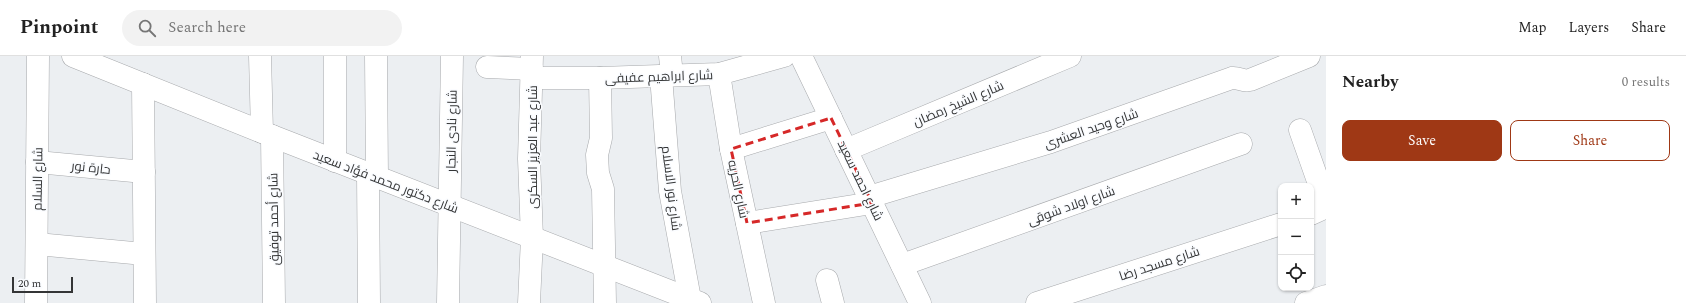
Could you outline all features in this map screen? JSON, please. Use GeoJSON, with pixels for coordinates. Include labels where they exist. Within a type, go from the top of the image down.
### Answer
{"type":"FeatureCollection","features":[{"type":"Feature","properties":{"kind":"street","name":"شارع السلام"},"geometry":{"type":"LineString","coordinates":[[36,303],[38,56]]}},
{"type":"Feature","properties":{"kind":"street","name":"شارع دكتور محمد فؤاد سعيد"},"geometry":{"type":"LineString","coordinates":[[73,56],[119,65],[143,84],[335,161],[605,266],[686,300]]}},
{"type":"Feature","properties":{"kind":"street","name":"شارع أحمد توفيق"},"geometry":{"type":"LineString","coordinates":[[260,56],[267,134],[274,303]]}},
{"type":"Feature","properties":{"kind":"street"},"geometry":{"type":"LineString","coordinates":[[335,56],[335,161]]}},
{"type":"Feature","properties":{"kind":"street"},"geometry":{"type":"LineString","coordinates":[[369,303],[376,56]]}},
{"type":"Feature","properties":{"kind":"street","name":"شارع نادى النجار"},"geometry":{"type":"LineString","coordinates":[[448,303],[452,56]]}},
{"type":"Feature","properties":{"kind":"street","name":"شارع الشيخ رمضان"},"geometry":{"type":"LineString","coordinates":[[846,150],[1070,56]]}},
{"type":"Feature","properties":{"kind":"street","name":"شارع وحيد العشرى"},"geometry":{"type":"LineString","coordinates":[[747,223],[870,200],[1051,142],[1232,78],[1237,78],[1242,81],[1250,80],[1309,56]]}},
{"type":"Feature","properties":{"kind":"street","name":"شارع احمد سعيد"},"geometry":{"type":"LineString","coordinates":[[800,57],[920,303]]}},
{"type":"Feature","properties":{"kind":"street","name":"شارع ابراهيم عفيفى"},"geometry":{"type":"LineString","coordinates":[[487,67],[532,68],[600,78],[694,65],[719,74],[800,57]]}},
{"type":"Feature","properties":{"kind":"street","name":"شارع عبد العزيز السكرى"},"geometry":{"type":"LineString","coordinates":[[529,303],[532,238],[530,159],[532,68]]}},
{"type":"Feature","properties":{"kind":"street","name":"شارع نور الاسلام"},"geometry":{"type":"LineString","coordinates":[[668,69],[670,191],[686,300]]}},
{"type":"Feature","properties":{"kind":"street","name":"شارع الحريه"},"geometry":{"type":"LineString","coordinates":[[719,74],[731,149],[764,303]]}},
{"type":"Feature","properties":{"kind":"street"},"geometry":{"type":"LineString","coordinates":[[600,78],[601,138],[597,155],[598,173],[603,189],[605,303]]}},
{"type":"Feature","properties":{"kind":"street"},"geometry":{"type":"LineString","coordinates":[[143,84],[145,303]]}},
{"type":"Feature","properties":{"kind":"street"},"geometry":{"type":"LineString","coordinates":[[731,149],[831,118]]}},
{"type":"Feature","properties":{"kind":"street"},"geometry":{"type":"LineString","coordinates":[[1300,130],[1324,190],[1324,204],[1322,209],[1314,213]]}},
{"type":"Feature","properties":{"kind":"street","name":"شارع اولاد شوقى"},"geometry":{"type":"LineString","coordinates":[[902,265],[1241,144]]}},
{"type":"Feature","properties":{"kind":"street","name":"حارة نور"},"geometry":{"type":"LineString","coordinates":[[37,162],[144,172]]}},
{"type":"Feature","properties":{"kind":"street","name":"شارع مسجد رضا"},"geometry":{"type":"LineString","coordinates":[[1037,303],[1278,225]]}},
{"type":"Feature","properties":{"kind":"street"},"geometry":{"type":"LineString","coordinates":[[37,244],[144,254]]}},
{"type":"Feature","properties":{"kind":"street"},"geometry":{"type":"LineString","coordinates":[[827,280],[833,303]]}},
{"type":"Feature","properties":{"kind":"street"},"geometry":{"type":"LineString","coordinates":[[1306,303],[1326,296]]}},
{"type":"Feature","properties":{"kind":"highlighted area"},"geometry":{"type":"Polygon","coordinates":[[[831,118],[872,203],[747,223],[731,149],[831,118]]]}}]}
